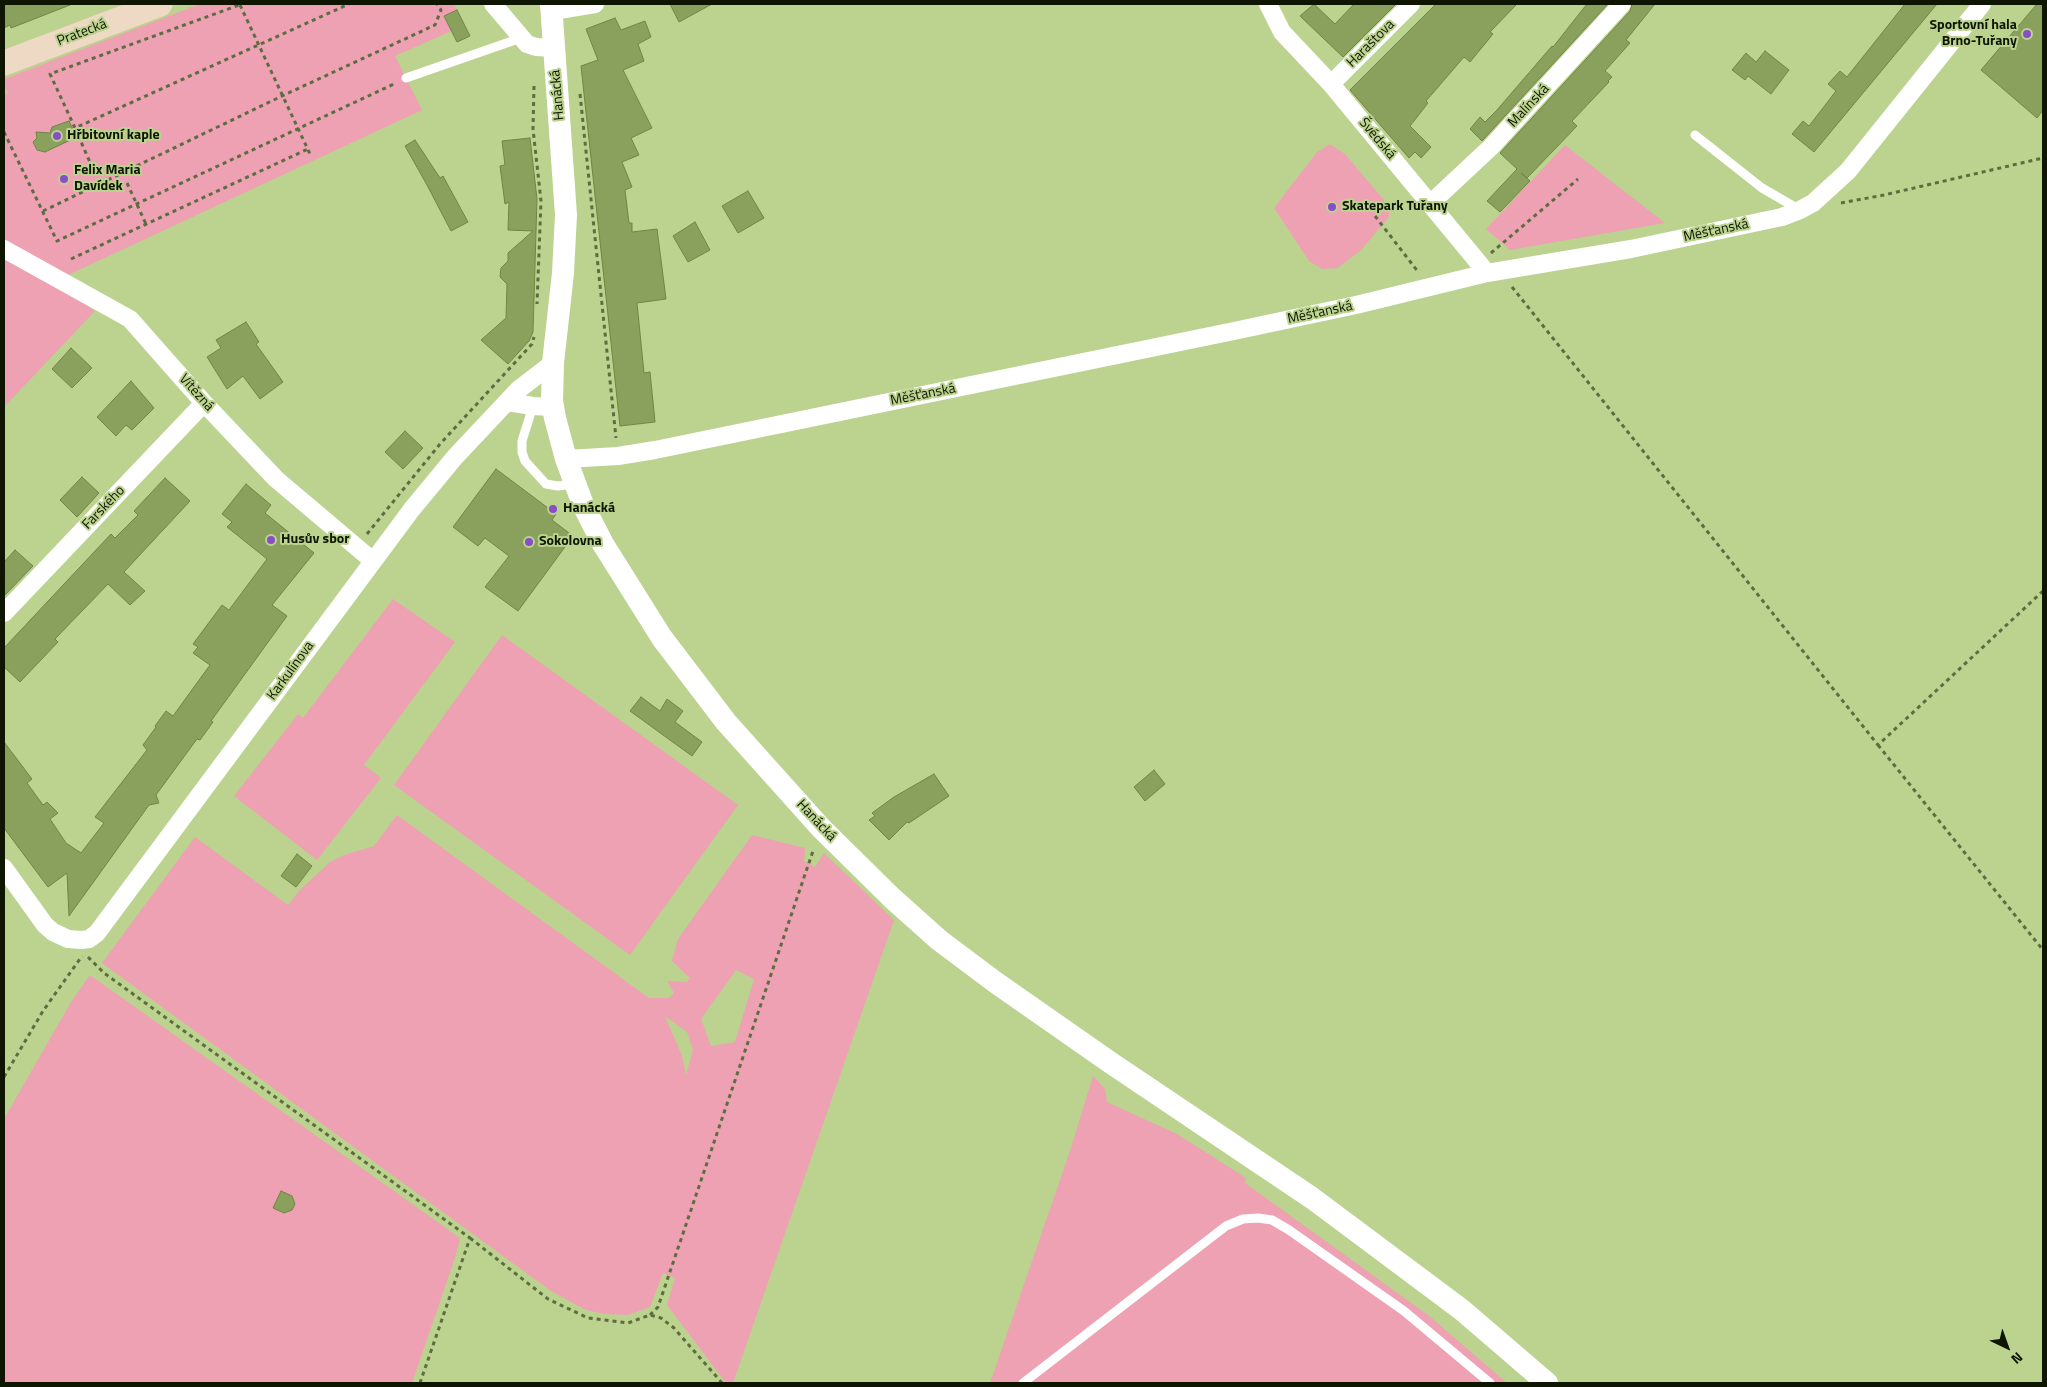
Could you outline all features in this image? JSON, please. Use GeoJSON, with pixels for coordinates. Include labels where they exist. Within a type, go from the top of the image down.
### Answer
{"type":"FeatureCollection","features":[{"type":"Feature","properties":{"kind":"main road","name":"Pratecká"},"geometry":{"type":"LineString","coordinates":[[4,63],[160,4]]}},
{"type":"Feature","properties":{"kind":"street"},"geometry":{"type":"LineString","coordinates":[[493,4],[527,44],[536,48],[554,48]]}},
{"type":"Feature","properties":{"kind":"street"},"geometry":{"type":"LineString","coordinates":[[552,7],[595,4]]}},
{"type":"Feature","properties":{"kind":"street","name":"Švédská"},"geometry":{"type":"LineString","coordinates":[[1268,4],[1282,32],[1331,84],[1488,269]]}},
{"type":"Feature","properties":{"kind":"street","name":"Haraštova"},"geometry":{"type":"LineString","coordinates":[[1331,84],[1411,4]]}},
{"type":"Feature","properties":{"kind":"street","name":"Malínská"},"geometry":{"type":"LineString","coordinates":[[1431,203],[1491,147],[1622,4]]}},
{"type":"Feature","properties":{"kind":"street","name":"Měšťanská"},"geometry":{"type":"LineString","coordinates":[[566,460],[618,456],[655,450],[1234,331],[1430,287],[1488,269],[1631,249],[1762,221],[1800,210],[1813,203],[1848,171],[1982,4]]}},
{"type":"Feature","properties":{"kind":"street","name":"Hanácká"},"geometry":{"type":"LineString","coordinates":[[552,7],[566,215],[563,273],[553,363],[543,407],[584,507],[603,544],[662,638],[726,722],[821,828],[939,940],[995,982],[1111,1063],[1312,1198],[1462,1310],[1547,1383]]}},
{"type":"Feature","properties":{"kind":"street","name":"Vítězná"},"geometry":{"type":"LineString","coordinates":[[4,249],[130,319],[204,403],[276,479],[373,560]]}},
{"type":"Feature","properties":{"kind":"street","name":"Karkulínova"},"geometry":{"type":"LineString","coordinates":[[4,868],[49,928],[68,938],[81,940],[89,939],[97,933],[373,560],[433,483],[527,382],[553,363]]}},
{"type":"Feature","properties":{"kind":"street"},"geometry":{"type":"LineString","coordinates":[[507,402],[543,407]]}},
{"type":"Feature","properties":{"kind":"street","name":"Farského"},"geometry":{"type":"LineString","coordinates":[[4,612],[204,403]]}},
{"type":"Feature","properties":{"kind":"lane"},"geometry":{"type":"LineString","coordinates":[[406,78],[521,38]]}},
{"type":"Feature","properties":{"kind":"lane"},"geometry":{"type":"LineString","coordinates":[[1695,135],[1762,188],[1800,210]]}},
{"type":"Feature","properties":{"kind":"lane"},"geometry":{"type":"LineString","coordinates":[[543,407],[522,441],[522,452],[525,461],[546,484],[558,486],[574,484]]}},
{"type":"Feature","properties":{"kind":"lane"},"geometry":{"type":"LineString","coordinates":[[1024,1383],[1146,1290],[1203,1242],[1226,1226],[1243,1219],[1258,1218],[1272,1220],[1289,1230],[1404,1311],[1490,1383]]}},
{"type":"Feature","properties":{"kind":"path"},"geometry":{"type":"LineString","coordinates":[[99,183],[50,74],[241,4],[310,154]]}},
{"type":"Feature","properties":{"kind":"path"},"geometry":{"type":"LineString","coordinates":[[75,128],[349,4]]}},
{"type":"Feature","properties":{"kind":"path"},"geometry":{"type":"LineString","coordinates":[[43,211],[282,96],[436,25],[440,10],[438,4]]}},
{"type":"Feature","properties":{"kind":"path"},"geometry":{"type":"LineString","coordinates":[[4,132],[57,241],[406,78]]}},
{"type":"Feature","properties":{"kind":"path"},"geometry":{"type":"LineString","coordinates":[[534,84],[533,129],[541,201],[537,312]]}},
{"type":"Feature","properties":{"kind":"path"},"geometry":{"type":"LineString","coordinates":[[579,88],[618,456]]}},
{"type":"Feature","properties":{"kind":"path"},"geometry":{"type":"LineString","coordinates":[[71,259],[308,150]]}},
{"type":"Feature","properties":{"kind":"path"},"geometry":{"type":"LineString","coordinates":[[1838,204],[2043,158]]}},
{"type":"Feature","properties":{"kind":"path"},"geometry":{"type":"LineString","coordinates":[[1578,179],[1488,269],[1878,745],[2043,950]]}},
{"type":"Feature","properties":{"kind":"path"},"geometry":{"type":"LineString","coordinates":[[127,183],[146,224]]}},
{"type":"Feature","properties":{"kind":"path"},"geometry":{"type":"LineString","coordinates":[[1374,216],[1430,287]]}},
{"type":"Feature","properties":{"kind":"path"},"geometry":{"type":"LineString","coordinates":[[358,548],[404,487],[440,444],[532,344],[536,331]]}},
{"type":"Feature","properties":{"kind":"path"},"geometry":{"type":"LineString","coordinates":[[1878,745],[2043,591]]}},
{"type":"Feature","properties":{"kind":"path"},"geometry":{"type":"LineString","coordinates":[[4,1077],[43,1011],[81,960],[82,951],[104,973],[470,1238],[548,1299],[588,1318],[628,1323],[650,1315],[658,1307],[821,828]]}},
{"type":"Feature","properties":{"kind":"path"},"geometry":{"type":"LineString","coordinates":[[420,1383],[470,1238]]}},
{"type":"Feature","properties":{"kind":"path"},"geometry":{"type":"LineString","coordinates":[[650,1315],[661,1318],[674,1328],[722,1383]]}},
{"type":"Feature","properties":{"kind":"shaded area"},"geometry":{"type":"Polygon","coordinates":[[[200,4],[454,4],[465,25],[395,56],[422,110],[66,276],[4,242],[4,95],[8,93],[4,85],[4,79],[200,4]]]}},
{"type":"Feature","properties":{"kind":"shaded area","name":"Skatepark Tuřany"},"geometry":{"type":"Polygon","coordinates":[[[1330,144],[1345,154],[1389,206],[1389,217],[1361,250],[1338,268],[1322,269],[1309,261],[1274,208],[1317,152],[1330,144]]]}},
{"type":"Feature","properties":{"kind":"shaded area"},"geometry":{"type":"Polygon","coordinates":[[[1565,145],[1665,223],[1510,250],[1486,229],[1565,145]]]}},
{"type":"Feature","properties":{"kind":"shaded area"},"geometry":{"type":"Polygon","coordinates":[[[4,254],[43,276],[95,311],[4,407],[4,254]]]}},
{"type":"Feature","properties":{"kind":"shaded area"},"geometry":{"type":"Polygon","coordinates":[[[393,599],[455,642],[364,765],[381,778],[317,860],[234,796],[298,714],[303,718],[393,599]]]}},
{"type":"Feature","properties":{"kind":"shaded area"},"geometry":{"type":"Polygon","coordinates":[[[502,635],[738,805],[630,955],[394,785],[502,635]]]}},
{"type":"Feature","properties":{"kind":"shaded area"},"geometry":{"type":"Polygon","coordinates":[[[397,815],[649,998],[669,998],[674,993],[667,981],[687,982],[690,978],[672,961],[678,939],[752,835],[805,848],[804,861],[815,867],[824,853],[894,920],[733,1383],[726,1383],[667,1305],[675,1278],[663,1273],[650,1307],[628,1315],[605,1314],[586,1310],[551,1291],[102,963],[195,837],[288,905],[300,890],[330,862],[344,855],[374,846],[397,815]],[[736,970],[701,1019],[711,1046],[735,1042],[754,979],[736,970]],[[665,1016],[682,1056],[686,1075],[693,1050],[687,1032],[665,1016]]]}},
{"type":"Feature","properties":{"kind":"shaded area"},"geometry":{"type":"Polygon","coordinates":[[[90,975],[460,1238],[456,1255],[412,1383],[4,1383],[4,1119],[71,1002],[90,975]]]}},
{"type":"Feature","properties":{"kind":"shaded area"},"geometry":{"type":"Polygon","coordinates":[[[1093,1076],[1105,1089],[1107,1102],[1177,1134],[1246,1178],[1245,1183],[1428,1315],[1507,1383],[990,1383],[1071,1148],[1093,1076]]]}},
{"type":"Feature","properties":{"kind":"building"},"geometry":{"type":"Polygon","coordinates":[[[4,4],[70,5],[11,28],[10,25],[4,28],[4,4]]]}},
{"type":"Feature","properties":{"kind":"building"},"geometry":{"type":"Polygon","coordinates":[[[670,4],[712,4],[679,22],[670,4]]]}},
{"type":"Feature","properties":{"kind":"building"},"geometry":{"type":"Polygon","coordinates":[[[1314,4],[1335,24],[1354,4],[1396,4],[1343,57],[1300,16],[1314,4]]]}},
{"type":"Feature","properties":{"kind":"building"},"geometry":{"type":"Polygon","coordinates":[[[1436,4],[1517,4],[1490,32],[1493,34],[1470,62],[1464,57],[1426,101],[1428,103],[1410,126],[1431,147],[1421,158],[1415,152],[1409,158],[1350,90],[1436,4]]]}},
{"type":"Feature","properties":{"kind":"building"},"geometry":{"type":"Polygon","coordinates":[[[1587,4],[1608,4],[1482,141],[1470,129],[1480,117],[1485,122],[1497,110],[1553,47],[1587,4]]]}},
{"type":"Feature","properties":{"kind":"building"},"geometry":{"type":"Polygon","coordinates":[[[1632,4],[1655,4],[1626,40],[1630,43],[1605,71],[1612,77],[1609,82],[1572,121],[1577,126],[1527,178],[1521,173],[1530,181],[1500,212],[1487,201],[1517,169],[1500,153],[1630,11],[1632,4]]]}},
{"type":"Feature","properties":{"kind":"building"},"geometry":{"type":"Polygon","coordinates":[[[1905,4],[1937,4],[1814,152],[1792,134],[1803,121],[1809,126],[1836,91],[1828,84],[1840,71],[1847,77],[1905,4]]]}},
{"type":"Feature","properties":{"kind":"building","name":"Sportovní hala Brno-Tuřany"},"geometry":{"type":"Polygon","coordinates":[[[2037,4],[2043,4],[2043,110],[2037,118],[1981,70],[2037,4]]]}},
{"type":"Feature","properties":{"kind":"building"},"geometry":{"type":"Polygon","coordinates":[[[457,10],[470,36],[457,42],[444,16],[457,10]]]}},
{"type":"Feature","properties":{"kind":"building"},"geometry":{"type":"Polygon","coordinates":[[[615,18],[621,30],[645,21],[651,37],[638,44],[644,61],[623,70],[652,128],[631,138],[639,155],[622,162],[632,187],[625,190],[632,232],[657,229],[666,299],[637,303],[644,373],[650,372],[655,422],[620,426],[581,66],[598,60],[586,29],[615,18]]]}},
{"type":"Feature","properties":{"kind":"building"},"geometry":{"type":"Polygon","coordinates":[[[1765,51],[1789,70],[1771,94],[1748,76],[1745,80],[1732,70],[1746,53],[1756,62],[1765,51]]]}},
{"type":"Feature","properties":{"kind":"building","name":"Hřbitovní kaple"},"geometry":{"type":"Polygon","coordinates":[[[69,121],[76,135],[81,135],[45,152],[37,150],[33,142],[37,138],[36,132],[50,133],[52,127],[69,121]]]}},
{"type":"Feature","properties":{"kind":"building"},"geometry":{"type":"Polygon","coordinates":[[[530,138],[537,199],[533,332],[529,341],[508,364],[481,340],[506,318],[507,284],[500,277],[501,268],[508,261],[508,253],[533,231],[508,230],[509,202],[505,204],[500,166],[505,165],[502,141],[530,138]]]}},
{"type":"Feature","properties":{"kind":"building"},"geometry":{"type":"Polygon","coordinates":[[[415,140],[440,178],[443,176],[468,222],[451,231],[405,146],[415,140]]]}},
{"type":"Feature","properties":{"kind":"building"},"geometry":{"type":"Polygon","coordinates":[[[748,191],[764,218],[738,233],[722,206],[748,191]]]}},
{"type":"Feature","properties":{"kind":"building"},"geometry":{"type":"Polygon","coordinates":[[[695,222],[710,250],[688,262],[673,236],[695,222]]]}},
{"type":"Feature","properties":{"kind":"building"},"geometry":{"type":"Polygon","coordinates":[[[246,322],[259,342],[256,344],[283,382],[260,399],[243,376],[227,389],[207,357],[221,348],[216,340],[246,322]]]}},
{"type":"Feature","properties":{"kind":"building"},"geometry":{"type":"Polygon","coordinates":[[[71,348],[92,368],[72,388],[52,369],[71,348]]]}},
{"type":"Feature","properties":{"kind":"building"},"geometry":{"type":"Polygon","coordinates":[[[131,381],[154,408],[132,430],[126,425],[116,436],[97,417],[131,381]]]}},
{"type":"Feature","properties":{"kind":"building"},"geometry":{"type":"Polygon","coordinates":[[[405,431],[423,448],[403,469],[385,452],[405,431]]]}},
{"type":"Feature","properties":{"kind":"building","name":"Sokolovna"},"geometry":{"type":"Polygon","coordinates":[[[496,469],[556,514],[552,520],[573,536],[518,611],[485,587],[509,556],[485,538],[478,546],[453,527],[496,469]]]}},
{"type":"Feature","properties":{"kind":"building"},"geometry":{"type":"Polygon","coordinates":[[[82,477],[99,493],[77,517],[60,500],[82,477]]]}},
{"type":"Feature","properties":{"kind":"building"},"geometry":{"type":"Polygon","coordinates":[[[165,478],[190,501],[124,572],[145,591],[130,605],[108,584],[55,639],[58,642],[20,682],[4,667],[4,648],[111,534],[115,538],[138,515],[134,511],[165,478]]]}},
{"type":"Feature","properties":{"kind":"building"},"geometry":{"type":"Polygon","coordinates":[[[246,484],[271,505],[265,513],[314,553],[272,605],[287,616],[211,721],[213,722],[200,740],[197,739],[156,795],[159,803],[149,805],[69,916],[67,873],[48,887],[4,828],[4,742],[32,779],[27,783],[43,805],[47,802],[58,813],[50,819],[66,843],[81,853],[104,823],[95,817],[147,750],[143,745],[155,726],[166,711],[173,716],[210,665],[193,653],[198,647],[193,644],[222,605],[229,610],[267,559],[227,527],[232,522],[222,514],[246,484]]]}},
{"type":"Feature","properties":{"kind":"building"},"geometry":{"type":"Polygon","coordinates":[[[15,550],[33,566],[4,596],[4,562],[15,550]]]}},
{"type":"Feature","properties":{"kind":"building"},"geometry":{"type":"Polygon","coordinates":[[[641,697],[660,711],[667,699],[683,711],[675,722],[702,742],[692,756],[630,711],[641,697]]]}},
{"type":"Feature","properties":{"kind":"building"},"geometry":{"type":"Polygon","coordinates":[[[1154,770],[1165,784],[1145,801],[1134,787],[1154,770]]]}},
{"type":"Feature","properties":{"kind":"building"},"geometry":{"type":"Polygon","coordinates":[[[934,774],[949,796],[909,823],[907,822],[889,840],[869,820],[875,816],[872,813],[894,797],[934,774]]]}},
{"type":"Feature","properties":{"kind":"building"},"geometry":{"type":"Polygon","coordinates":[[[297,854],[312,866],[296,887],[281,876],[297,854]]]}},
{"type":"Feature","properties":{"kind":"building"},"geometry":{"type":"Polygon","coordinates":[[[281,1191],[292,1196],[295,1204],[292,1210],[284,1213],[273,1208],[281,1191]]]}},
{"type":"Feature","properties":{"kind":"place","name":"Sportovní hala Brno-Tuřany"},"geometry":{"type":"Point","coordinates":[2027,34]}},
{"type":"Feature","properties":{"kind":"place","name":"Hřbitovní kaple"},"geometry":{"type":"Point","coordinates":[57,136]}},
{"type":"Feature","properties":{"kind":"place","name":"Felix Maria Davídek"},"geometry":{"type":"Point","coordinates":[64,179]}},
{"type":"Feature","properties":{"kind":"place","name":"Skatepark Tuřany"},"geometry":{"type":"Point","coordinates":[1332,207]}},
{"type":"Feature","properties":{"kind":"place","name":"Hanácká"},"geometry":{"type":"Point","coordinates":[553,509]}},
{"type":"Feature","properties":{"kind":"place","name":"Husův sbor"},"geometry":{"type":"Point","coordinates":[271,540]}},
{"type":"Feature","properties":{"kind":"place","name":"Sokolovna"},"geometry":{"type":"Point","coordinates":[529,542]}}]}
